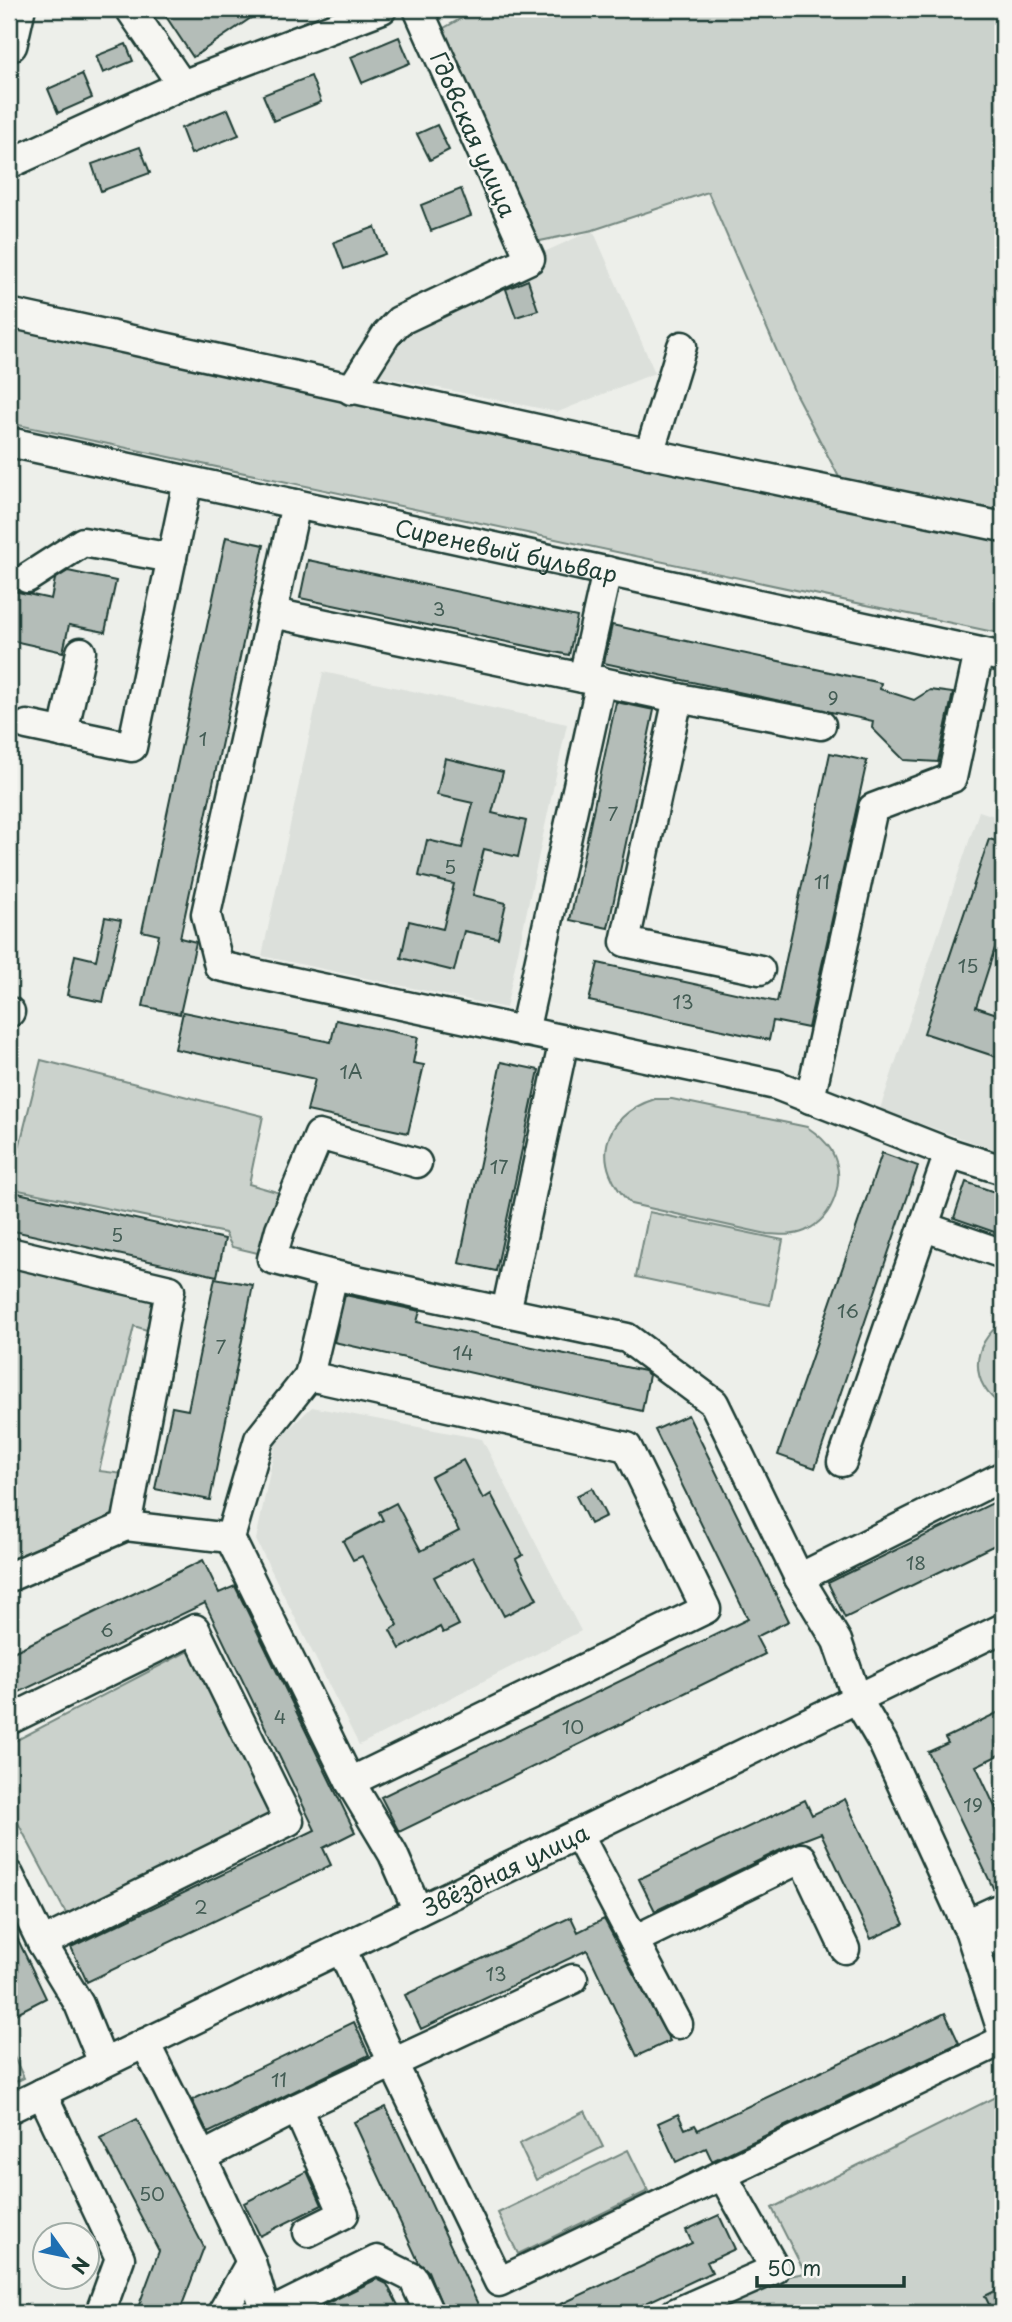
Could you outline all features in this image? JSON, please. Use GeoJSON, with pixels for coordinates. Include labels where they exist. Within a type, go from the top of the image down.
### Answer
{"type":"FeatureCollection","features":[{"type":"Feature","properties":{"kind":"main road"},"geometry":{"type":"LineString","coordinates":[[9,44],[17,9]]}},
{"type":"Feature","properties":{"kind":"street"},"geometry":{"type":"LineString","coordinates":[[131,9],[182,85]]}},
{"type":"Feature","properties":{"kind":"street"},"geometry":{"type":"LineString","coordinates":[[9,164],[182,85],[382,9]]}},
{"type":"Feature","properties":{"kind":"street","name":"Гдовская улица"},"geometry":{"type":"LineString","coordinates":[[351,390],[386,335],[399,321],[530,259],[418,9]]}},
{"type":"Feature","properties":{"kind":"street"},"geometry":{"type":"LineString","coordinates":[[9,313],[351,390],[1003,527]]}},
{"type":"Feature","properties":{"kind":"street"},"geometry":{"type":"LineString","coordinates":[[649,454],[682,346]]}},
{"type":"Feature","properties":{"kind":"street","name":"Сиреневый бульвар"},"geometry":{"type":"LineString","coordinates":[[9,442],[991,655]]}},
{"type":"Feature","properties":{"kind":"street"},"geometry":{"type":"LineString","coordinates":[[27,725],[132,747],[188,481]]}},
{"type":"Feature","properties":{"kind":"street"},"geometry":{"type":"LineString","coordinates":[[296,504],[206,914],[219,966],[776,1085],[949,1153],[1003,1170]]}},
{"type":"Feature","properties":{"kind":"street"},"geometry":{"type":"LineString","coordinates":[[27,578],[83,542],[172,558]]}},
{"type":"Feature","properties":{"kind":"street"},"geometry":{"type":"LineString","coordinates":[[524,1032],[592,679],[607,571]]}},
{"type":"Feature","properties":{"kind":"street"},"geometry":{"type":"LineString","coordinates":[[273,613],[678,698],[821,724]]}},
{"type":"Feature","properties":{"kind":"street"},"geometry":{"type":"LineString","coordinates":[[63,733],[81,652]]}},
{"type":"Feature","properties":{"kind":"street"},"geometry":{"type":"LineString","coordinates":[[810,1099],[873,808],[952,778],[991,655]]}},
{"type":"Feature","properties":{"kind":"street"},"geometry":{"type":"LineString","coordinates":[[678,698],[625,942],[760,970]]}},
{"type":"Feature","properties":{"kind":"street"},"geometry":{"type":"LineString","coordinates":[[506,1312],[564,1040]]}},
{"type":"Feature","properties":{"kind":"street"},"geometry":{"type":"LineString","coordinates":[[417,1163],[318,1135],[280,1229],[272,1259],[333,1275],[627,1338],[714,1403],[799,1577],[837,1641],[857,1699],[883,1743],[967,1927],[1003,2034]]}},
{"type":"Feature","properties":{"kind":"street"},"geometry":{"type":"LineString","coordinates":[[842,1462],[949,1153]]}},
{"type":"Feature","properties":{"kind":"street"},"geometry":{"type":"LineString","coordinates":[[925,1227],[1003,1254]]}},
{"type":"Feature","properties":{"kind":"street"},"geometry":{"type":"LineString","coordinates":[[9,1252],[170,1290],[126,1527]]}},
{"type":"Feature","properties":{"kind":"street"},"geometry":{"type":"LineString","coordinates":[[333,1275],[309,1376],[259,1439],[230,1538],[350,1782],[393,1854],[418,1911]]}},
{"type":"Feature","properties":{"kind":"street"},"geometry":{"type":"LineString","coordinates":[[309,1376],[626,1447],[706,1609],[350,1782]]}},
{"type":"Feature","properties":{"kind":"street"},"geometry":{"type":"LineString","coordinates":[[799,1577],[1003,1476]]}},
{"type":"Feature","properties":{"kind":"street"},"geometry":{"type":"LineString","coordinates":[[9,1577],[126,1527],[230,1538]]}},
{"type":"Feature","properties":{"kind":"street","name":"Звёздная улица"},"geometry":{"type":"LineString","coordinates":[[9,2109],[1003,1628]]}},
{"type":"Feature","properties":{"kind":"street"},"geometry":{"type":"LineString","coordinates":[[9,1720],[195,1629],[289,1821],[42,1943]]}},
{"type":"Feature","properties":{"kind":"street"},"geometry":{"type":"LineString","coordinates":[[578,1834],[678,2024]]}},
{"type":"Feature","properties":{"kind":"street"},"geometry":{"type":"LineString","coordinates":[[635,1940],[802,1858],[845,1950]]}},
{"type":"Feature","properties":{"kind":"street"},"geometry":{"type":"LineString","coordinates":[[9,1875],[42,1943],[79,2004],[103,2063]]}},
{"type":"Feature","properties":{"kind":"street"},"geometry":{"type":"LineString","coordinates":[[967,1927],[1003,1907]]}},
{"type":"Feature","properties":{"kind":"street"},"geometry":{"type":"LineString","coordinates":[[967,1927],[1003,1942]]}},
{"type":"Feature","properties":{"kind":"street"},"geometry":{"type":"LineString","coordinates":[[341,1948],[499,2283],[1003,2040]]}},
{"type":"Feature","properties":{"kind":"street"},"geometry":{"type":"LineString","coordinates":[[202,2157],[297,2108],[573,1979]]}},
{"type":"Feature","properties":{"kind":"street"},"geometry":{"type":"LineString","coordinates":[[145,2043],[251,2262],[268,2313],[377,2260],[413,2278],[429,2313]]}},
{"type":"Feature","properties":{"kind":"street"},"geometry":{"type":"LineString","coordinates":[[42,2093],[120,2258],[100,2313]]}},
{"type":"Feature","properties":{"kind":"street"},"geometry":{"type":"LineString","coordinates":[[297,2108],[344,2214],[308,2232]]}},
{"type":"Feature","properties":{"kind":"street"},"geometry":{"type":"LineString","coordinates":[[676,2313],[775,2269],[723,2176]]}},
{"type":"Feature","properties":{"kind":"street"},"geometry":{"type":"LineString","coordinates":[[222,2313],[251,2262]]}},
{"type":"Feature","properties":{"kind":"shaded area"},"geometry":{"type":"Polygon","coordinates":[[[478,9],[1003,9],[1003,513],[840,479],[795,393],[708,192],[593,230],[535,242],[437,32],[478,9]]]}},
{"type":"Feature","properties":{"kind":"shaded area"},"geometry":{"type":"Polygon","coordinates":[[[593,230],[655,373],[558,412],[359,372],[393,320],[593,230]]]}},
{"type":"Feature","properties":{"kind":"shaded area"},"geometry":{"type":"Polygon","coordinates":[[[9,323],[1003,537],[1003,634],[9,423],[9,323]]]}},
{"type":"Feature","properties":{"kind":"shaded area"},"geometry":{"type":"Polygon","coordinates":[[[323,672],[567,724],[506,1008],[262,956],[323,672]]]}},
{"type":"Feature","properties":{"kind":"shaded area"},"geometry":{"type":"Polygon","coordinates":[[[979,811],[1003,819],[1003,1153],[880,1109],[979,811]]]}},
{"type":"Feature","properties":{"kind":"shaded area"},"geometry":{"type":"Polygon","coordinates":[[[41,1060],[263,1116],[249,1184],[280,1193],[262,1254],[232,1247],[225,1233],[9,1188],[41,1060]]]}},
{"type":"Feature","properties":{"kind":"shaded area"},"geometry":{"type":"Polygon","coordinates":[[[655,1099],[672,1099],[807,1127],[826,1143],[836,1161],[838,1184],[831,1207],[815,1225],[805,1231],[782,1235],[631,1204],[618,1189],[610,1173],[606,1158],[607,1143],[613,1129],[623,1117],[655,1099]]]}},
{"type":"Feature","properties":{"kind":"shaded area"},"geometry":{"type":"Polygon","coordinates":[[[649,1212],[783,1240],[770,1305],[636,1277],[649,1212]]]}},
{"type":"Feature","properties":{"kind":"shaded area"},"geometry":{"type":"Polygon","coordinates":[[[9,1266],[158,1302],[147,1330],[134,1326],[99,1471],[124,1474],[112,1516],[9,1560],[9,1266]]]}},
{"type":"Feature","properties":{"kind":"shaded area"},"geometry":{"type":"Polygon","coordinates":[[[1003,1322],[1003,1406],[984,1387],[978,1364],[984,1341],[1003,1322]]]}},
{"type":"Feature","properties":{"kind":"shaded area"},"geometry":{"type":"Polygon","coordinates":[[[312,1407],[482,1439],[581,1631],[359,1745],[256,1540],[276,1441],[312,1407]]]}},
{"type":"Feature","properties":{"kind":"shaded area"},"geometry":{"type":"Polygon","coordinates":[[[192,1649],[274,1819],[70,1921],[9,1806],[9,1744],[192,1649]]]}},
{"type":"Feature","properties":{"kind":"shaded area"},"geometry":{"type":"Polygon","coordinates":[[[9,2047],[24,2078],[9,2085],[9,2047]]]}},
{"type":"Feature","properties":{"kind":"shaded area"},"geometry":{"type":"Polygon","coordinates":[[[1003,2093],[1003,2313],[686,2313],[751,2283],[805,2273],[772,2208],[1003,2093]]]}},
{"type":"Feature","properties":{"kind":"shaded area"},"geometry":{"type":"Polygon","coordinates":[[[585,2111],[603,2147],[536,2180],[519,2144],[585,2111]]]}},
{"type":"Feature","properties":{"kind":"shaded area"},"geometry":{"type":"Polygon","coordinates":[[[628,2150],[648,2191],[518,2254],[498,2213],[628,2150]]]}},
{"type":"Feature","properties":{"kind":"building"},"geometry":{"type":"Polygon","coordinates":[[[161,9],[264,9],[193,57],[161,9]]]}},
{"type":"Feature","properties":{"kind":"building"},"geometry":{"type":"Polygon","coordinates":[[[399,37],[410,63],[362,83],[351,57],[399,37]]]}},
{"type":"Feature","properties":{"kind":"building"},"geometry":{"type":"Polygon","coordinates":[[[126,44],[133,61],[103,73],[96,56],[126,44]]]}},
{"type":"Feature","properties":{"kind":"building"},"geometry":{"type":"Polygon","coordinates":[[[82,74],[92,98],[58,113],[48,89],[82,74]]]}},
{"type":"Feature","properties":{"kind":"building"},"geometry":{"type":"Polygon","coordinates":[[[311,76],[321,102],[274,121],[263,95],[311,76]]]}},
{"type":"Feature","properties":{"kind":"building"},"geometry":{"type":"Polygon","coordinates":[[[228,109],[239,135],[191,154],[181,128],[228,109]]]}},
{"type":"Feature","properties":{"kind":"building"},"geometry":{"type":"Polygon","coordinates":[[[437,125],[449,150],[430,160],[417,134],[437,125]]]}},
{"type":"Feature","properties":{"kind":"building"},"geometry":{"type":"Polygon","coordinates":[[[140,147],[150,173],[101,191],[92,164],[140,147]]]}},
{"type":"Feature","properties":{"kind":"building"},"geometry":{"type":"Polygon","coordinates":[[[461,189],[471,216],[431,231],[421,205],[461,189]]]}},
{"type":"Feature","properties":{"kind":"building"},"geometry":{"type":"Polygon","coordinates":[[[375,227],[385,254],[344,269],[334,242],[375,227]]]}},
{"type":"Feature","properties":{"kind":"building"},"geometry":{"type":"Polygon","coordinates":[[[528,280],[538,310],[516,317],[506,289],[528,280]]]}},
{"type":"Feature","properties":{"kind":"building"},"geometry":{"type":"Polygon","coordinates":[[[226,537],[264,545],[180,938],[196,942],[180,1014],[143,1006],[159,935],[142,931],[226,537]]]}},
{"type":"Feature","properties":{"kind":"building"},"geometry":{"type":"Polygon","coordinates":[[[308,560],[577,617],[569,655],[300,598],[308,560]]]}},
{"type":"Feature","properties":{"kind":"building"},"geometry":{"type":"Polygon","coordinates":[[[68,571],[116,581],[105,632],[69,625],[63,652],[9,640],[9,590],[51,599],[55,579],[68,571]]]}},
{"type":"Feature","properties":{"kind":"building"},"geometry":{"type":"Polygon","coordinates":[[[612,625],[881,683],[880,689],[914,700],[930,690],[953,693],[938,762],[904,760],[872,728],[873,721],[604,663],[612,625]]]}},
{"type":"Feature","properties":{"kind":"building"},"geometry":{"type":"Polygon","coordinates":[[[616,702],[654,710],[608,928],[570,920],[616,702]]]}},
{"type":"Feature","properties":{"kind":"building"},"geometry":{"type":"Polygon","coordinates":[[[830,753],[867,761],[808,1028],[773,1021],[769,1040],[589,1001],[598,963],[777,1002],[830,753]]]}},
{"type":"Feature","properties":{"kind":"building"},"geometry":{"type":"Polygon","coordinates":[[[445,758],[503,772],[492,813],[526,821],[518,857],[484,849],[473,895],[506,903],[498,938],[464,931],[454,971],[401,958],[409,921],[443,929],[454,884],[419,876],[427,840],[462,848],[473,803],[437,795],[445,758]]]}},
{"type":"Feature","properties":{"kind":"building"},"geometry":{"type":"Polygon","coordinates":[[[989,839],[1003,843],[1003,923],[976,1007],[1003,1016],[1003,1059],[924,1033],[989,839]]]}},
{"type":"Feature","properties":{"kind":"building"},"geometry":{"type":"Polygon","coordinates":[[[105,917],[121,920],[103,1002],[67,995],[75,955],[96,960],[105,917]]]}},
{"type":"Feature","properties":{"kind":"building"},"geometry":{"type":"Polygon","coordinates":[[[183,1012],[331,1042],[336,1020],[418,1037],[413,1063],[424,1065],[408,1133],[307,1111],[315,1079],[175,1049],[183,1012]]]}},
{"type":"Feature","properties":{"kind":"building"},"geometry":{"type":"Polygon","coordinates":[[[501,1062],[539,1070],[496,1271],[459,1263],[501,1062]]]}},
{"type":"Feature","properties":{"kind":"building"},"geometry":{"type":"Polygon","coordinates":[[[882,1153],[918,1166],[815,1468],[778,1455],[882,1153]]]}},
{"type":"Feature","properties":{"kind":"building"},"geometry":{"type":"Polygon","coordinates":[[[966,1182],[1003,1195],[1003,1235],[954,1218],[966,1182]]]}},
{"type":"Feature","properties":{"kind":"building"},"geometry":{"type":"Polygon","coordinates":[[[9,1191],[225,1239],[217,1276],[9,1230],[9,1191]]]}},
{"type":"Feature","properties":{"kind":"building"},"geometry":{"type":"Polygon","coordinates":[[[215,1278],[253,1285],[210,1500],[155,1489],[172,1407],[188,1410],[215,1278]]]}},
{"type":"Feature","properties":{"kind":"building"},"geometry":{"type":"Polygon","coordinates":[[[345,1295],[420,1311],[417,1322],[644,1371],[649,1375],[642,1411],[334,1342],[345,1295]]]}},
{"type":"Feature","properties":{"kind":"building"},"geometry":{"type":"Polygon","coordinates":[[[688,1415],[789,1621],[756,1637],[765,1654],[399,1832],[381,1797],[748,1619],[655,1430],[688,1415]]]}},
{"type":"Feature","properties":{"kind":"building"},"geometry":{"type":"Polygon","coordinates":[[[463,1460],[483,1499],[491,1494],[523,1555],[516,1559],[537,1599],[504,1616],[473,1557],[434,1577],[459,1625],[443,1633],[440,1627],[400,1649],[390,1630],[398,1625],[362,1556],[353,1560],[343,1541],[383,1520],[379,1512],[396,1503],[421,1551],[459,1531],[431,1477],[463,1460]]]}},
{"type":"Feature","properties":{"kind":"building"},"geometry":{"type":"Polygon","coordinates":[[[592,1488],[606,1516],[590,1524],[576,1496],[592,1488]]]}},
{"type":"Feature","properties":{"kind":"building"},"geometry":{"type":"Polygon","coordinates":[[[1003,1498],[1003,1541],[845,1618],[828,1583],[1003,1498]]]}},
{"type":"Feature","properties":{"kind":"building"},"geometry":{"type":"Polygon","coordinates":[[[203,1560],[219,1593],[235,1586],[355,1832],[323,1848],[331,1865],[87,1982],[71,1947],[315,1830],[205,1603],[9,1697],[9,1654],[203,1560]]]}},
{"type":"Feature","properties":{"kind":"building"},"geometry":{"type":"Polygon","coordinates":[[[1003,1710],[1003,1753],[976,1766],[1003,1824],[1003,1891],[995,1892],[928,1752],[948,1743],[945,1738],[1003,1710]]]}},
{"type":"Feature","properties":{"kind":"building"},"geometry":{"type":"Polygon","coordinates":[[[845,1799],[904,1924],[871,1939],[821,1833],[655,1911],[639,1879],[805,1800],[812,1815],[845,1799]]]}},
{"type":"Feature","properties":{"kind":"building"},"geometry":{"type":"Polygon","coordinates":[[[571,1917],[578,1932],[604,1919],[670,2041],[637,2056],[587,1950],[421,2029],[405,1995],[571,1917]]]}},
{"type":"Feature","properties":{"kind":"building"},"geometry":{"type":"Polygon","coordinates":[[[9,1921],[46,1998],[9,2017],[9,1921]]]}},
{"type":"Feature","properties":{"kind":"building"},"geometry":{"type":"Polygon","coordinates":[[[945,2013],[959,2043],[712,2161],[706,2148],[676,2162],[658,2123],[678,2114],[685,2129],[695,2125],[698,2130],[945,2013]]]}},
{"type":"Feature","properties":{"kind":"building"},"geometry":{"type":"Polygon","coordinates":[[[354,2022],[369,2055],[208,2133],[192,2100],[354,2022]]]}},
{"type":"Feature","properties":{"kind":"building"},"geometry":{"type":"Polygon","coordinates":[[[386,2107],[482,2313],[445,2313],[428,2271],[419,2263],[354,2122],[386,2107]]]}},
{"type":"Feature","properties":{"kind":"building"},"geometry":{"type":"Polygon","coordinates":[[[137,2119],[204,2247],[179,2313],[136,2313],[159,2251],[100,2138],[137,2119]]]}},
{"type":"Feature","properties":{"kind":"building"},"geometry":{"type":"Polygon","coordinates":[[[307,2171],[322,2205],[260,2236],[244,2203],[307,2171]]]}},
{"type":"Feature","properties":{"kind":"building"},"geometry":{"type":"Polygon","coordinates":[[[719,2215],[735,2249],[707,2262],[712,2272],[625,2313],[542,2313],[692,2243],[686,2230],[719,2215]]]}},
{"type":"Feature","properties":{"kind":"building"},"geometry":{"type":"Polygon","coordinates":[[[377,2279],[387,2284],[402,2313],[307,2313],[377,2279]]]}},
{"type":"Feature","properties":{"kind":"building"},"geometry":{"type":"Polygon","coordinates":[[[1003,2287],[1003,2313],[993,2313],[985,2296],[1003,2287]]]}}]}
